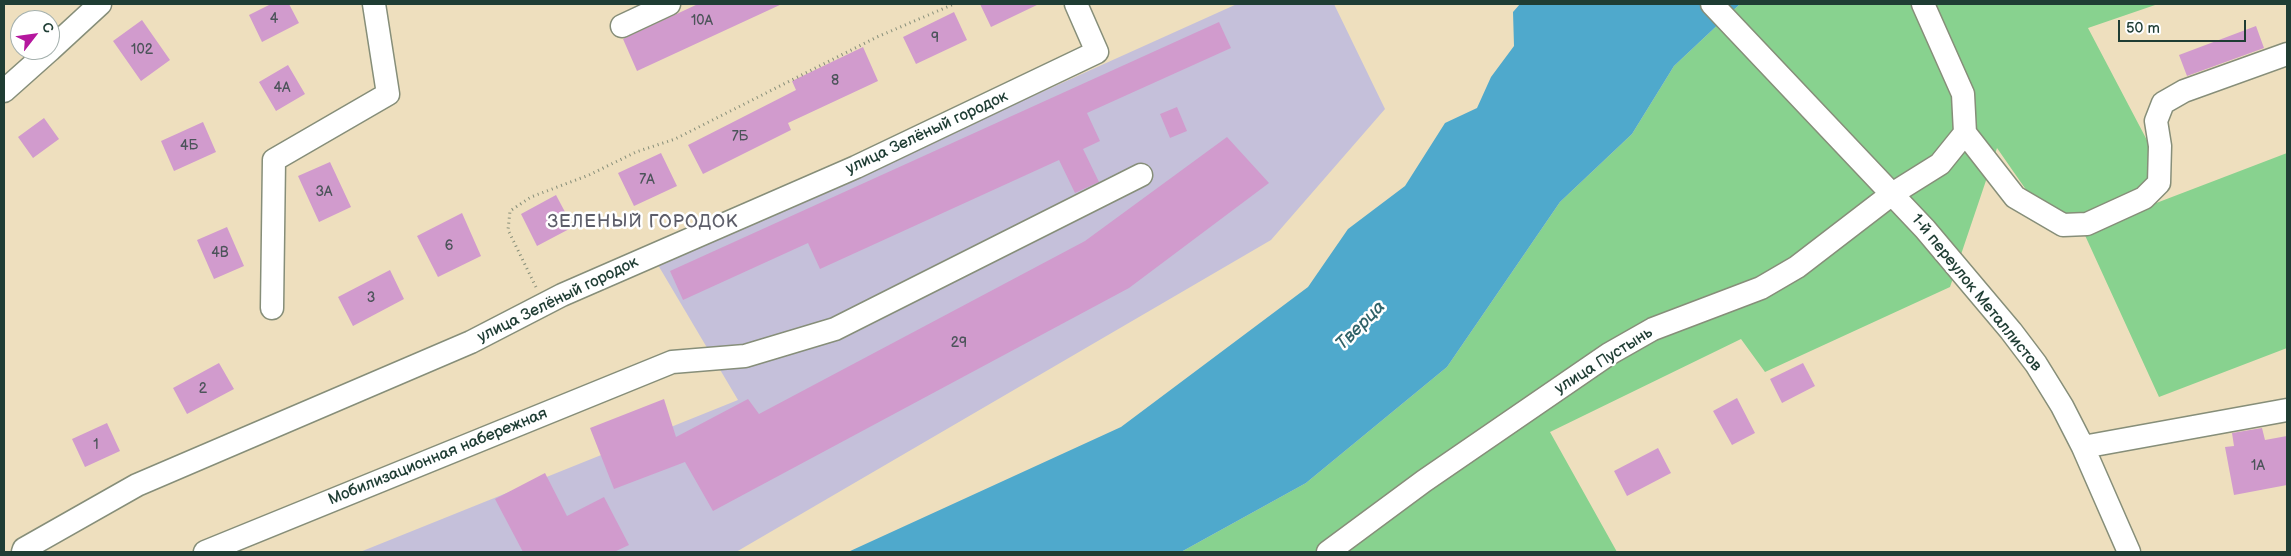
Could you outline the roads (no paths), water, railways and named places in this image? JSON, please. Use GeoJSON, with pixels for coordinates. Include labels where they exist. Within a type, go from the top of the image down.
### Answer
{"type":"FeatureCollection","features":[{"type":"Feature","properties":{"kind":"street"},"geometry":{"type":"LineString","coordinates":[[60,41],[100,4]]}},
{"type":"Feature","properties":{"kind":"street"},"geometry":{"type":"LineString","coordinates":[[272,308],[274,160],[388,94],[374,4]]}},
{"type":"Feature","properties":{"kind":"street"},"geometry":{"type":"LineString","coordinates":[[622,26],[669,4]]}},
{"type":"Feature","properties":{"kind":"street","name":"улица Зелёный городок"},"geometry":{"type":"LineString","coordinates":[[23,552],[24,549],[136,485],[471,342],[541,305],[856,167],[1097,52],[1076,4]]}},
{"type":"Feature","properties":{"kind":"street","name":"1-й переулок Металлистов"},"geometry":{"type":"LineString","coordinates":[[1712,4],[1942,249],[2031,357],[2062,406],[2083,447],[2128,552]]}},
{"type":"Feature","properties":{"kind":"street"},"geometry":{"type":"LineString","coordinates":[[1923,4],[1963,94],[1965,133],[2015,197],[2063,225],[2087,224],[2144,198],[2159,183],[2160,146],[2156,121],[2163,103],[2184,91],[2287,54]]}},
{"type":"Feature","properties":{"kind":"street"},"geometry":{"type":"LineString","coordinates":[[4,91],[39,60]]}},
{"type":"Feature","properties":{"kind":"street","name":"улица Пустынь"},"geometry":{"type":"LineString","coordinates":[[1328,552],[1424,481],[1609,354],[1653,329],[1761,288],[1797,267],[1892,194],[1940,164],[1965,133]]}},
{"type":"Feature","properties":{"kind":"street","name":"Мобилизационная набережная"},"geometry":{"type":"LineString","coordinates":[[205,552],[672,362],[745,356],[835,329],[1141,174]]}},
{"type":"Feature","properties":{"kind":"street"},"geometry":{"type":"LineString","coordinates":[[2083,447],[2287,410]]}},
{"type":"Feature","properties":{"kind":"water","name":"Тверца"},"geometry":{"type":"Polygon","coordinates":[[[1520,4],[1740,4],[1674,66],[1632,134],[1560,202],[1447,367],[1306,483],[1181,552],[848,552],[1121,427],[1308,287],[1348,229],[1405,186],[1445,123],[1477,108],[1491,77],[1514,46],[1513,12],[1520,4]]]}},
{"type":"Feature","properties":{"kind":"district","name":"ЗЕЛЕНЫЙ ГОРОДОК"},"geometry":{"type":"Point","coordinates":[643,222]}}]}
